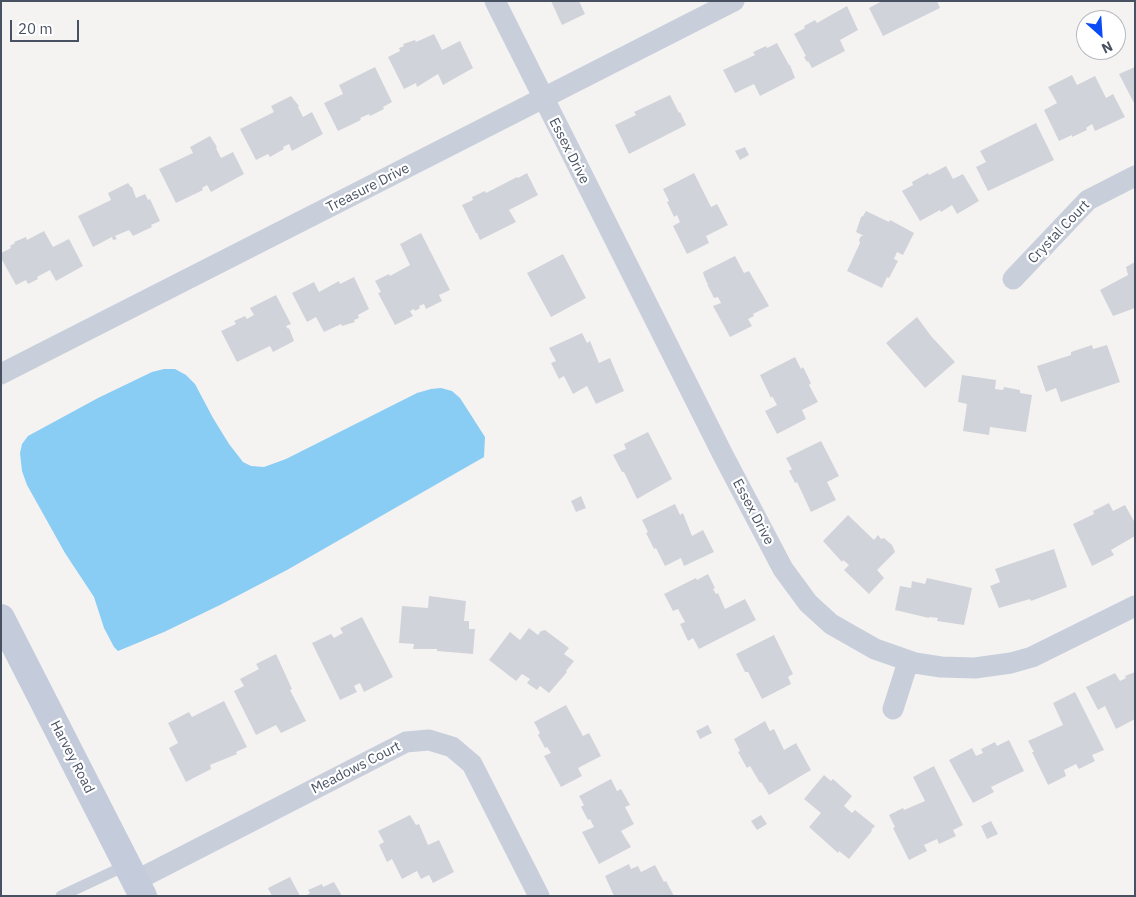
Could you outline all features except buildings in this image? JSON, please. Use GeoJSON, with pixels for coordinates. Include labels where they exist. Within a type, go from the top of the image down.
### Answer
{"type":"FeatureCollection","features":[{"type":"Feature","properties":{"kind":"street","name":"Essex Drive"},"geometry":{"type":"LineString","coordinates":[[495,1],[718,446],[787,576],[808,603],[830,624],[875,649],[908,662],[941,667],[975,668],[1011,663],[1032,657],[1135,606]]}},
{"type":"Feature","properties":{"kind":"street","name":"Treasure Drive"},"geometry":{"type":"LineString","coordinates":[[1,374],[734,1]]}},
{"type":"Feature","properties":{"kind":"street","name":"Crystal Court"},"geometry":{"type":"LineString","coordinates":[[1013,279],[1088,200],[1135,176]]}},
{"type":"Feature","properties":{"kind":"street","name":"Harvey Road"},"geometry":{"type":"LineString","coordinates":[[1,618],[135,881]]}},
{"type":"Feature","properties":{"kind":"street"},"geometry":{"type":"LineString","coordinates":[[893,709],[908,662]]}},
{"type":"Feature","properties":{"kind":"street","name":"Meadows Court"},"geometry":{"type":"LineString","coordinates":[[135,881],[406,742],[429,740],[452,747],[472,764],[539,896]]}},
{"type":"Feature","properties":{"kind":"lane"},"geometry":{"type":"LineString","coordinates":[[61,896],[135,881]]}},
{"type":"Feature","properties":{"kind":"water"},"geometry":{"type":"Polygon","coordinates":[[[175,369],[186,375],[195,384],[229,444],[243,462],[251,466],[264,467],[286,459],[417,393],[441,388],[452,391],[460,398],[485,437],[484,457],[287,570],[164,632],[118,651],[104,628],[94,597],[65,553],[27,485],[22,471],[20,453],[22,444],[28,436],[98,398],[152,372],[175,369]]]}}]}
